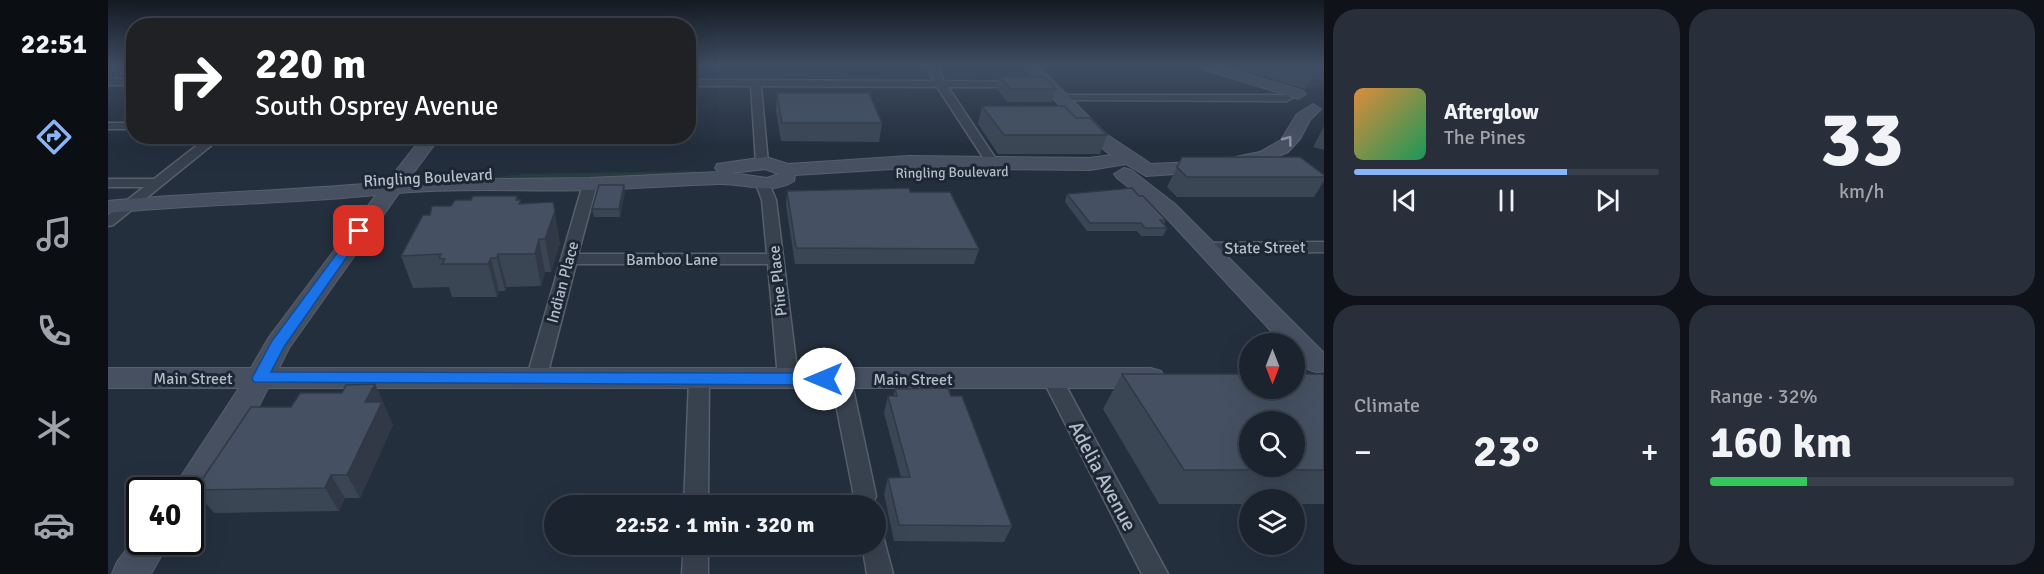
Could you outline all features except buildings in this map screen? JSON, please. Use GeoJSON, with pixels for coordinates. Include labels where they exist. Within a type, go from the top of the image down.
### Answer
{"type":"FeatureCollection","features":[{"type":"Feature","properties":{"kind":"street","name":"Pine Place"},"geometry":{"type":"LineString","coordinates":[[757,93],[764,150],[756,173],[769,200],[788,378]]}},
{"type":"Feature","properties":{"kind":"street"},"geometry":{"type":"LineString","coordinates":[[948,93],[992,162]]}},
{"type":"Feature","properties":{"kind":"street"},"geometry":{"type":"LineString","coordinates":[[1056,93],[1206,248],[1313,374]]}},
{"type":"Feature","properties":{"kind":"street"},"geometry":{"type":"LineString","coordinates":[[1284,93],[1309,102]]}},
{"type":"Feature","properties":{"kind":"street"},"geometry":{"type":"LineString","coordinates":[[1062,99],[1309,102]]}},
{"type":"Feature","properties":{"kind":"street","name":"Ringling Boulevard"},"geometry":{"type":"LineString","coordinates":[[786,173],[909,162],[1215,167],[1266,155],[1284,147],[1305,114],[1309,102]]}},
{"type":"Feature","properties":{"kind":"street"},"geometry":{"type":"LineString","coordinates":[[108,126],[126,126]]}},
{"type":"Feature","properties":{"kind":"street"},"geometry":{"type":"LineString","coordinates":[[108,222],[207,144]]}},
{"type":"Feature","properties":{"kind":"street"},"geometry":{"type":"LineString","coordinates":[[197,477],[236,422],[278,344],[365,223],[398,184],[427,144]]}},
{"type":"Feature","properties":{"kind":"street","name":"Ringling Boulevard"},"geometry":{"type":"LineString","coordinates":[[786,173],[891,173],[1126,166]]}},
{"type":"Feature","properties":{"kind":"street","name":"Ringling Boulevard"},"geometry":{"type":"LineString","coordinates":[[108,196],[145,192],[303,196],[492,173],[756,173]]}},
{"type":"Feature","properties":{"kind":"street"},"geometry":{"type":"LineString","coordinates":[[756,173],[779,182],[786,173]]}},
{"type":"Feature","properties":{"kind":"street","name":"Ringling Boulevard"},"geometry":{"type":"LineString","coordinates":[[398,184],[590,184],[756,173]]}},
{"type":"Feature","properties":{"kind":"street"},"geometry":{"type":"LineString","coordinates":[[108,183],[145,192]]}},
{"type":"Feature","properties":{"kind":"street","name":"Indian Place"},"geometry":{"type":"LineString","coordinates":[[536,380],[590,184]]}},
{"type":"Feature","properties":{"kind":"street","name":"Ringling Boulevard"},"geometry":{"type":"LineString","coordinates":[[108,207],[145,192]]}},
{"type":"Feature","properties":{"kind":"street","name":"State Street"},"geometry":{"type":"LineString","coordinates":[[1206,248],[1324,247]]}},
{"type":"Feature","properties":{"kind":"street","name":"Bamboo Lane"},"geometry":{"type":"LineString","coordinates":[[569,259],[775,259]]}},
{"type":"Feature","properties":{"kind":"street","name":"Main Street"},"geometry":{"type":"LineString","coordinates":[[108,378],[536,380],[1180,378]]}},
{"type":"Feature","properties":{"kind":"street","name":"Adelia Avenue"},"geometry":{"type":"LineString","coordinates":[[1052,378],[1155,574]]}},
{"type":"Feature","properties":{"kind":"street"},"geometry":{"type":"LineString","coordinates":[[696,495],[699,379]]}},
{"type":"Feature","properties":{"kind":"street"},"geometry":{"type":"LineString","coordinates":[[841,379],[865,495]]}},
{"type":"Feature","properties":{"kind":"street"},"geometry":{"type":"LineString","coordinates":[[130,574],[143,555]]}},
{"type":"Feature","properties":{"kind":"street"},"geometry":{"type":"LineString","coordinates":[[695,574],[696,555]]}},
{"type":"Feature","properties":{"kind":"street"},"geometry":{"type":"LineString","coordinates":[[876,555],[880,574]]}},
{"type":"Feature","properties":{"kind":"green space"},"geometry":{"type":"Polygon","coordinates":[[[696,171],[698,174],[672,177],[462,180],[525,174],[696,171]]]}},
{"type":"Feature","properties":{"kind":"route"},"geometry":{"type":"LineString","coordinates":[[359,231],[278,344],[260,378],[824,379]]}}]}
